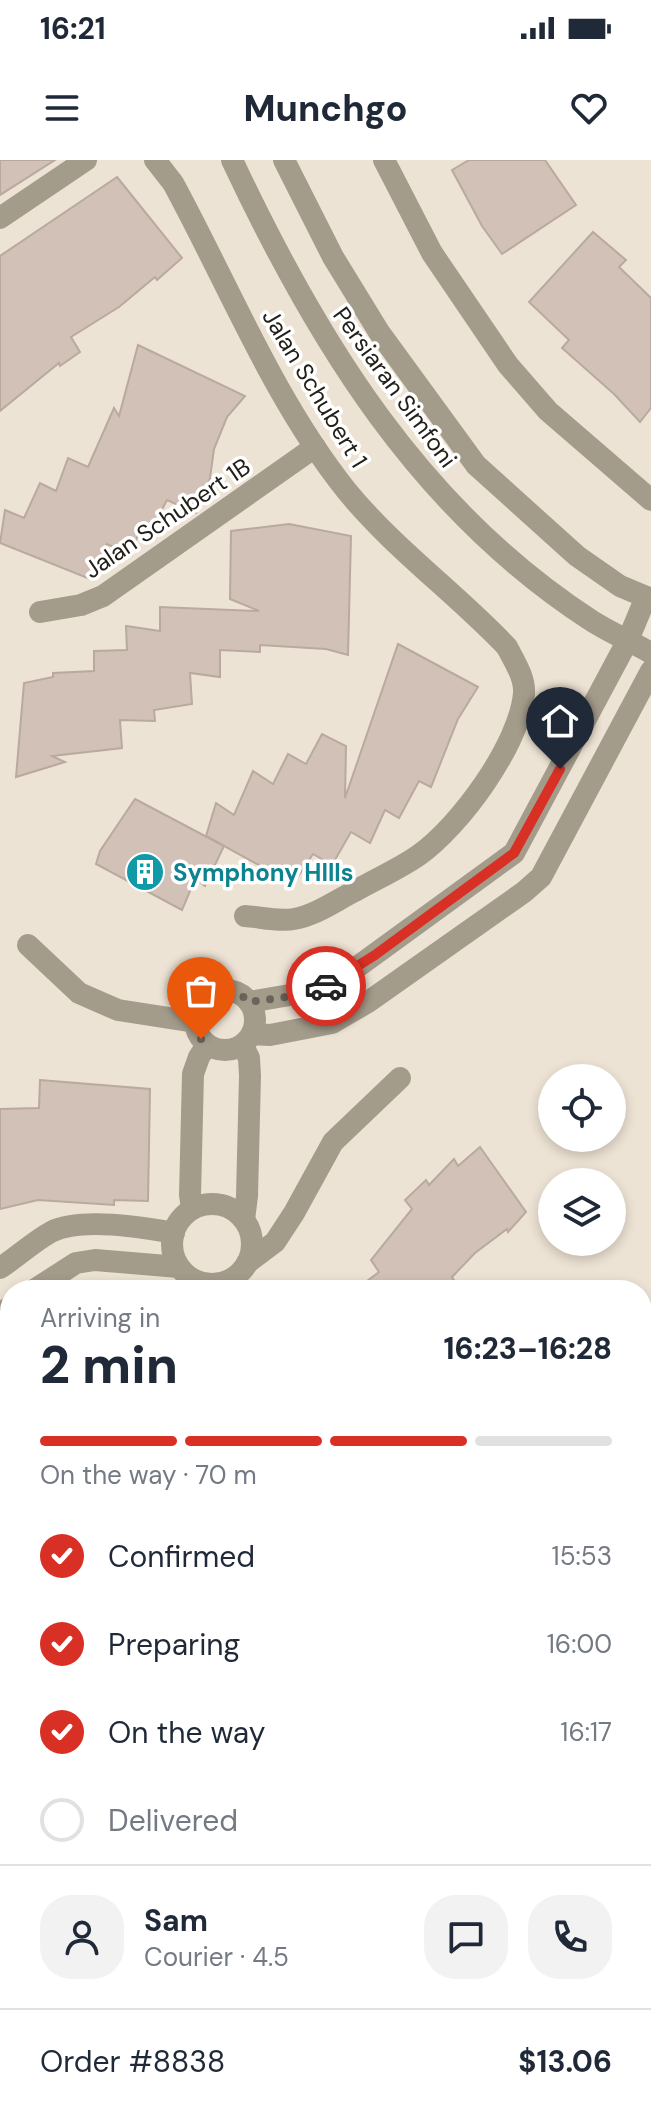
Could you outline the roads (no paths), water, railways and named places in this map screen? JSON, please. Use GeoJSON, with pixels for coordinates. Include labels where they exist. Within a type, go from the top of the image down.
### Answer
{"type":"FeatureCollection","features":[{"type":"Feature","properties":{"kind":"street"},"geometry":{"type":"LineString","coordinates":[[0,218],[86,160]]}},
{"type":"Feature","properties":{"kind":"street","name":"Jalan Schubert 1"},"geometry":{"type":"LineString","coordinates":[[155,160],[173,183],[271,373],[315,447],[347,491],[384,533],[507,647],[519,670],[524,690],[520,715],[500,757],[470,805],[445,833],[418,855],[315,913],[291,920],[245,916]]}},
{"type":"Feature","properties":{"kind":"street","name":"Persiaran Simfoni"},"geometry":{"type":"LineString","coordinates":[[232,160],[261,223],[312,318],[410,460],[450,505],[507,558],[593,622],[651,653]]}},
{"type":"Feature","properties":{"kind":"street","name":"Persiaran Simfoni"},"geometry":{"type":"LineString","coordinates":[[284,160],[333,257],[379,332],[476,465],[577,556],[620,586],[648,598]]}},
{"type":"Feature","properties":{"kind":"street"},"geometry":{"type":"LineString","coordinates":[[384,160],[432,253],[508,365],[548,411],[651,500]]}},
{"type":"Feature","properties":{"kind":"street","name":"Jalan Schubert 1B"},"geometry":{"type":"LineString","coordinates":[[40,612],[81,605],[103,596],[315,447]]}},
{"type":"Feature","properties":{"kind":"street"},"geometry":{"type":"LineString","coordinates":[[249,1002],[319,990],[349,973],[514,853],[648,598]]}},
{"type":"Feature","properties":{"kind":"street"},"geometry":{"type":"LineString","coordinates":[[244,1220],[250,1076],[248,1040],[256,1019],[249,1002],[239,993],[218,990],[201,1002],[196,1011],[197,1031],[207,1045],[224,1051],[248,1040],[332,1023],[368,1002],[524,892],[541,877],[651,671]]}},
{"type":"Feature","properties":{"kind":"street"},"geometry":{"type":"LineString","coordinates":[[28,945],[79,993],[118,1010],[195,1022]]}},
{"type":"Feature","properties":{"kind":"street"},"geometry":{"type":"LineString","coordinates":[[192,1208],[193,1074],[207,1045]]}},
{"type":"Feature","properties":{"kind":"street"},"geometry":{"type":"LineString","coordinates":[[230,1280],[275,1242],[333,1142],[400,1078]]}},
{"type":"Feature","properties":{"kind":"street"},"geometry":{"type":"LineString","coordinates":[[194,1280],[179,1267],[172,1249],[174,1233],[183,1216],[192,1208],[216,1204],[228,1207],[244,1220],[251,1233],[252,1246],[247,1263]]}},
{"type":"Feature","properties":{"kind":"street"},"geometry":{"type":"LineString","coordinates":[[0,1268],[51,1232],[70,1225],[174,1233]]}},
{"type":"Feature","properties":{"kind":"street"},"geometry":{"type":"LineString","coordinates":[[51,1232],[76,1263]]}},
{"type":"Feature","properties":{"kind":"street"},"geometry":{"type":"LineString","coordinates":[[50,1280],[76,1263],[95,1260],[179,1267]]}},
{"type":"Feature","properties":{"kind":"place","name":"Symphony HIlls"},"geometry":{"type":"Point","coordinates":[145,872]}}]}
